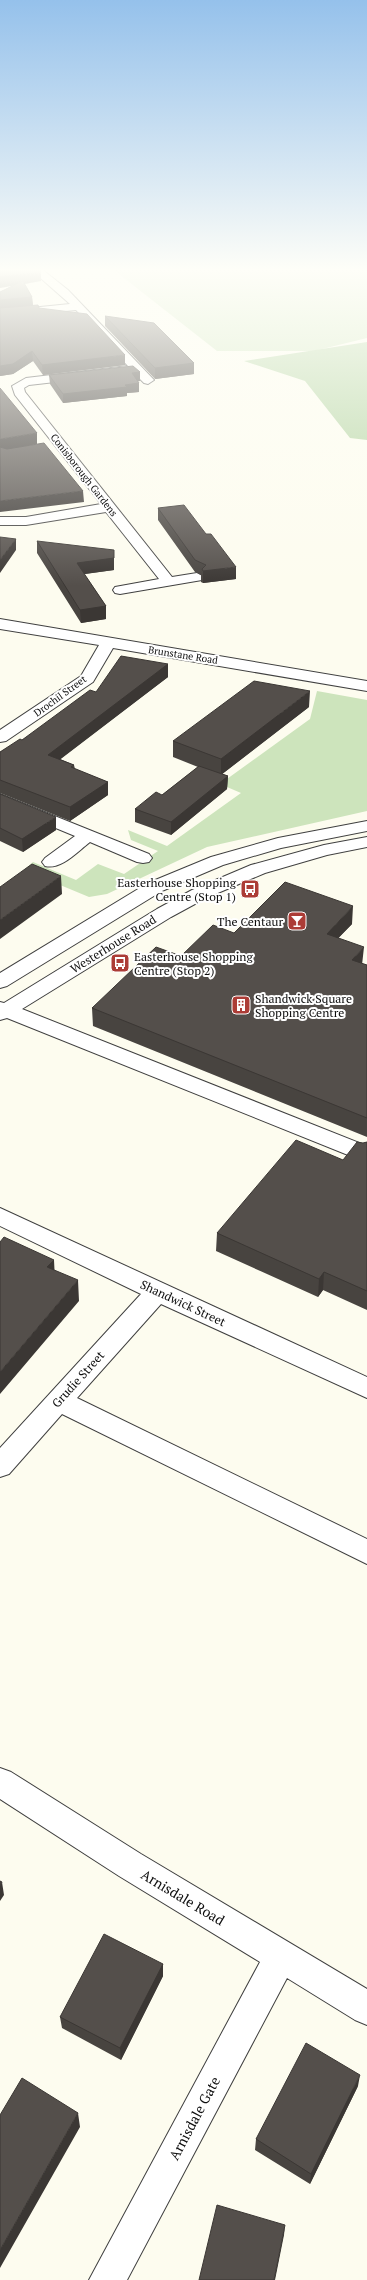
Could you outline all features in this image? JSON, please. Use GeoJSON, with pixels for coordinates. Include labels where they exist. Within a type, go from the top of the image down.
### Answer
{"type":"FeatureCollection","features":[{"type":"Feature","properties":{"kind":"street","name":"Conisborough Gardens"},"geometry":{"type":"LineString","coordinates":[[99,373],[26,382],[18,386],[18,392],[169,582]]}},
{"type":"Feature","properties":{"kind":"street"},"geometry":{"type":"LineString","coordinates":[[141,373],[148,380]]}},
{"type":"Feature","properties":{"kind":"street"},"geometry":{"type":"LineString","coordinates":[[46,449],[61,446]]}},
{"type":"Feature","properties":{"kind":"street"},"geometry":{"type":"LineString","coordinates":[[0,521],[26,521],[109,507]]}},
{"type":"Feature","properties":{"kind":"street"},"geometry":{"type":"LineString","coordinates":[[120,590],[197,577]]}},
{"type":"Feature","properties":{"kind":"street","name":"Brunstane Road"},"geometry":{"type":"LineString","coordinates":[[0,624],[367,686]]}},
{"type":"Feature","properties":{"kind":"street","name":"Drochil Street"},"geometry":{"type":"LineString","coordinates":[[0,737],[87,678],[108,643]]}},
{"type":"Feature","properties":{"kind":"street"},"geometry":{"type":"LineString","coordinates":[[0,799],[143,858]]}},
{"type":"Feature","properties":{"kind":"street"},"geometry":{"type":"LineString","coordinates":[[0,982],[155,887],[218,861],[270,845],[333,831],[367,826]]}},
{"type":"Feature","properties":{"kind":"street"},"geometry":{"type":"LineString","coordinates":[[51,862],[88,835]]}},
{"type":"Feature","properties":{"kind":"street","name":"Westerhouse Road"},"geometry":{"type":"LineString","coordinates":[[2,1010],[164,913],[199,894],[258,869],[324,850],[367,842]]}},
{"type":"Feature","properties":{"kind":"street"},"geometry":{"type":"LineString","coordinates":[[2,1010],[361,1152]]}},
{"type":"Feature","properties":{"kind":"street","name":"Shandwick Street"},"geometry":{"type":"LineString","coordinates":[[0,1216],[157,1292],[367,1388]]}},
{"type":"Feature","properties":{"kind":"street","name":"Grudie Street"},"geometry":{"type":"LineString","coordinates":[[0,1466],[157,1292]]}},
{"type":"Feature","properties":{"kind":"street"},"geometry":{"type":"LineString","coordinates":[[59,1401],[367,1552]]}},
{"type":"Feature","properties":{"kind":"street","name":"Arnisdale Road"},"geometry":{"type":"LineString","coordinates":[[0,1782],[130,1865],[367,2008]]}},
{"type":"Feature","properties":{"kind":"street","name":"Arnisdale Gate"},"geometry":{"type":"LineString","coordinates":[[107,2280],[281,1956]]}},
{"type":"Feature","properties":{"kind":"green space"},"geometry":{"type":"Polygon","coordinates":[[[282,373],[367,373],[367,440],[350,438],[305,381],[282,373]]]}},
{"type":"Feature","properties":{"kind":"green space"},"geometry":{"type":"Polygon","coordinates":[[[317,691],[367,700],[367,811],[207,847],[107,894],[89,897],[24,870],[33,862],[76,880],[98,864],[124,874],[158,851],[131,840],[128,830],[167,846],[241,793],[220,784],[310,719],[317,691]]]}},
{"type":"Feature","properties":{"kind":"building"},"geometry":{"type":"Polygon","coordinates":[[[64,373],[132,373],[139,383],[125,385],[127,387],[63,394],[49,375],[64,373]]]}},
{"type":"Feature","properties":{"kind":"building"},"geometry":{"type":"Polygon","coordinates":[[[0,388],[37,433],[0,440],[0,388]]]}},
{"type":"Feature","properties":{"kind":"building"},"geometry":{"type":"Polygon","coordinates":[[[44,443],[83,491],[0,501],[0,447],[7,449],[44,443]]]}},
{"type":"Feature","properties":{"kind":"building"},"geometry":{"type":"Polygon","coordinates":[[[184,505],[206,534],[211,534],[236,567],[203,571],[202,569],[206,565],[195,560],[158,508],[184,505]]]}},
{"type":"Feature","properties":{"kind":"building"},"geometry":{"type":"Polygon","coordinates":[[[0,537],[16,539],[0,560],[0,537]]]}},
{"type":"Feature","properties":{"kind":"building"},"geometry":{"type":"Polygon","coordinates":[[[37,541],[114,550],[114,558],[77,563],[106,606],[80,610],[37,541]]]}},
{"type":"Feature","properties":{"kind":"building"},"geometry":{"type":"Polygon","coordinates":[[[121,656],[168,664],[48,755],[74,765],[71,767],[108,782],[70,807],[0,780],[0,752],[20,739],[22,740],[90,690],[96,692],[121,656]]]}},
{"type":"Feature","properties":{"kind":"building"},"geometry":{"type":"Polygon","coordinates":[[[254,681],[310,691],[221,759],[173,741],[254,681]]]}},
{"type":"Feature","properties":{"kind":"building"},"geometry":{"type":"Polygon","coordinates":[[[199,766],[228,776],[171,822],[135,809],[156,792],[162,795],[199,766]]]}},
{"type":"Feature","properties":{"kind":"building"},"geometry":{"type":"Polygon","coordinates":[[[0,794],[56,817],[22,839],[0,828],[0,794]]]}},
{"type":"Feature","properties":{"kind":"building"},"geometry":{"type":"Polygon","coordinates":[[[32,864],[61,876],[0,920],[0,887],[32,864]]]}},
{"type":"Feature","properties":{"kind":"building","name":"Shandwick Square Shopping Centre"},"geometry":{"type":"Polygon","coordinates":[[[285,882],[353,906],[327,934],[364,947],[352,960],[367,965],[367,1118],[92,1008],[156,947],[181,956],[213,925],[234,933],[285,882]]]}},
{"type":"Feature","properties":{"kind":"building"},"geometry":{"type":"Polygon","coordinates":[[[296,1140],[343,1160],[357,1142],[367,1142],[367,1291],[324,1272],[319,1279],[217,1233],[296,1140]]]}},
{"type":"Feature","properties":{"kind":"building"},"geometry":{"type":"Polygon","coordinates":[[[4,1237],[54,1260],[47,1267],[78,1280],[0,1372],[0,1242],[4,1237]]]}},
{"type":"Feature","properties":{"kind":"building"},"geometry":{"type":"Polygon","coordinates":[[[104,1934],[163,1964],[120,2048],[60,2017],[104,1934]]]}},
{"type":"Feature","properties":{"kind":"building"},"geometry":{"type":"Polygon","coordinates":[[[306,2043],[360,2075],[311,2174],[256,2139],[306,2043]]]}},
{"type":"Feature","properties":{"kind":"building"},"geometry":{"type":"Polygon","coordinates":[[[22,2078],[78,2113],[0,2250],[0,2115],[22,2078]]]}},
{"type":"Feature","properties":{"kind":"building"},"geometry":{"type":"Polygon","coordinates":[[[217,2205],[285,2225],[274,2280],[199,2280],[217,2205]]]}},
{"type":"Feature","properties":{"kind":"place","name":"Easterhouse Shopping Centre (Stop 1)"},"geometry":{"type":"Point","coordinates":[250,889]}},
{"type":"Feature","properties":{"kind":"place","name":"The Centaur"},"geometry":{"type":"Point","coordinates":[297,921]}},
{"type":"Feature","properties":{"kind":"place","name":"Easterhouse Shopping Centre (Stop 2)"},"geometry":{"type":"Point","coordinates":[120,963]}},
{"type":"Feature","properties":{"kind":"place","name":"Shandwick Square Shopping Centre"},"geometry":{"type":"Point","coordinates":[241,1005]}}]}
